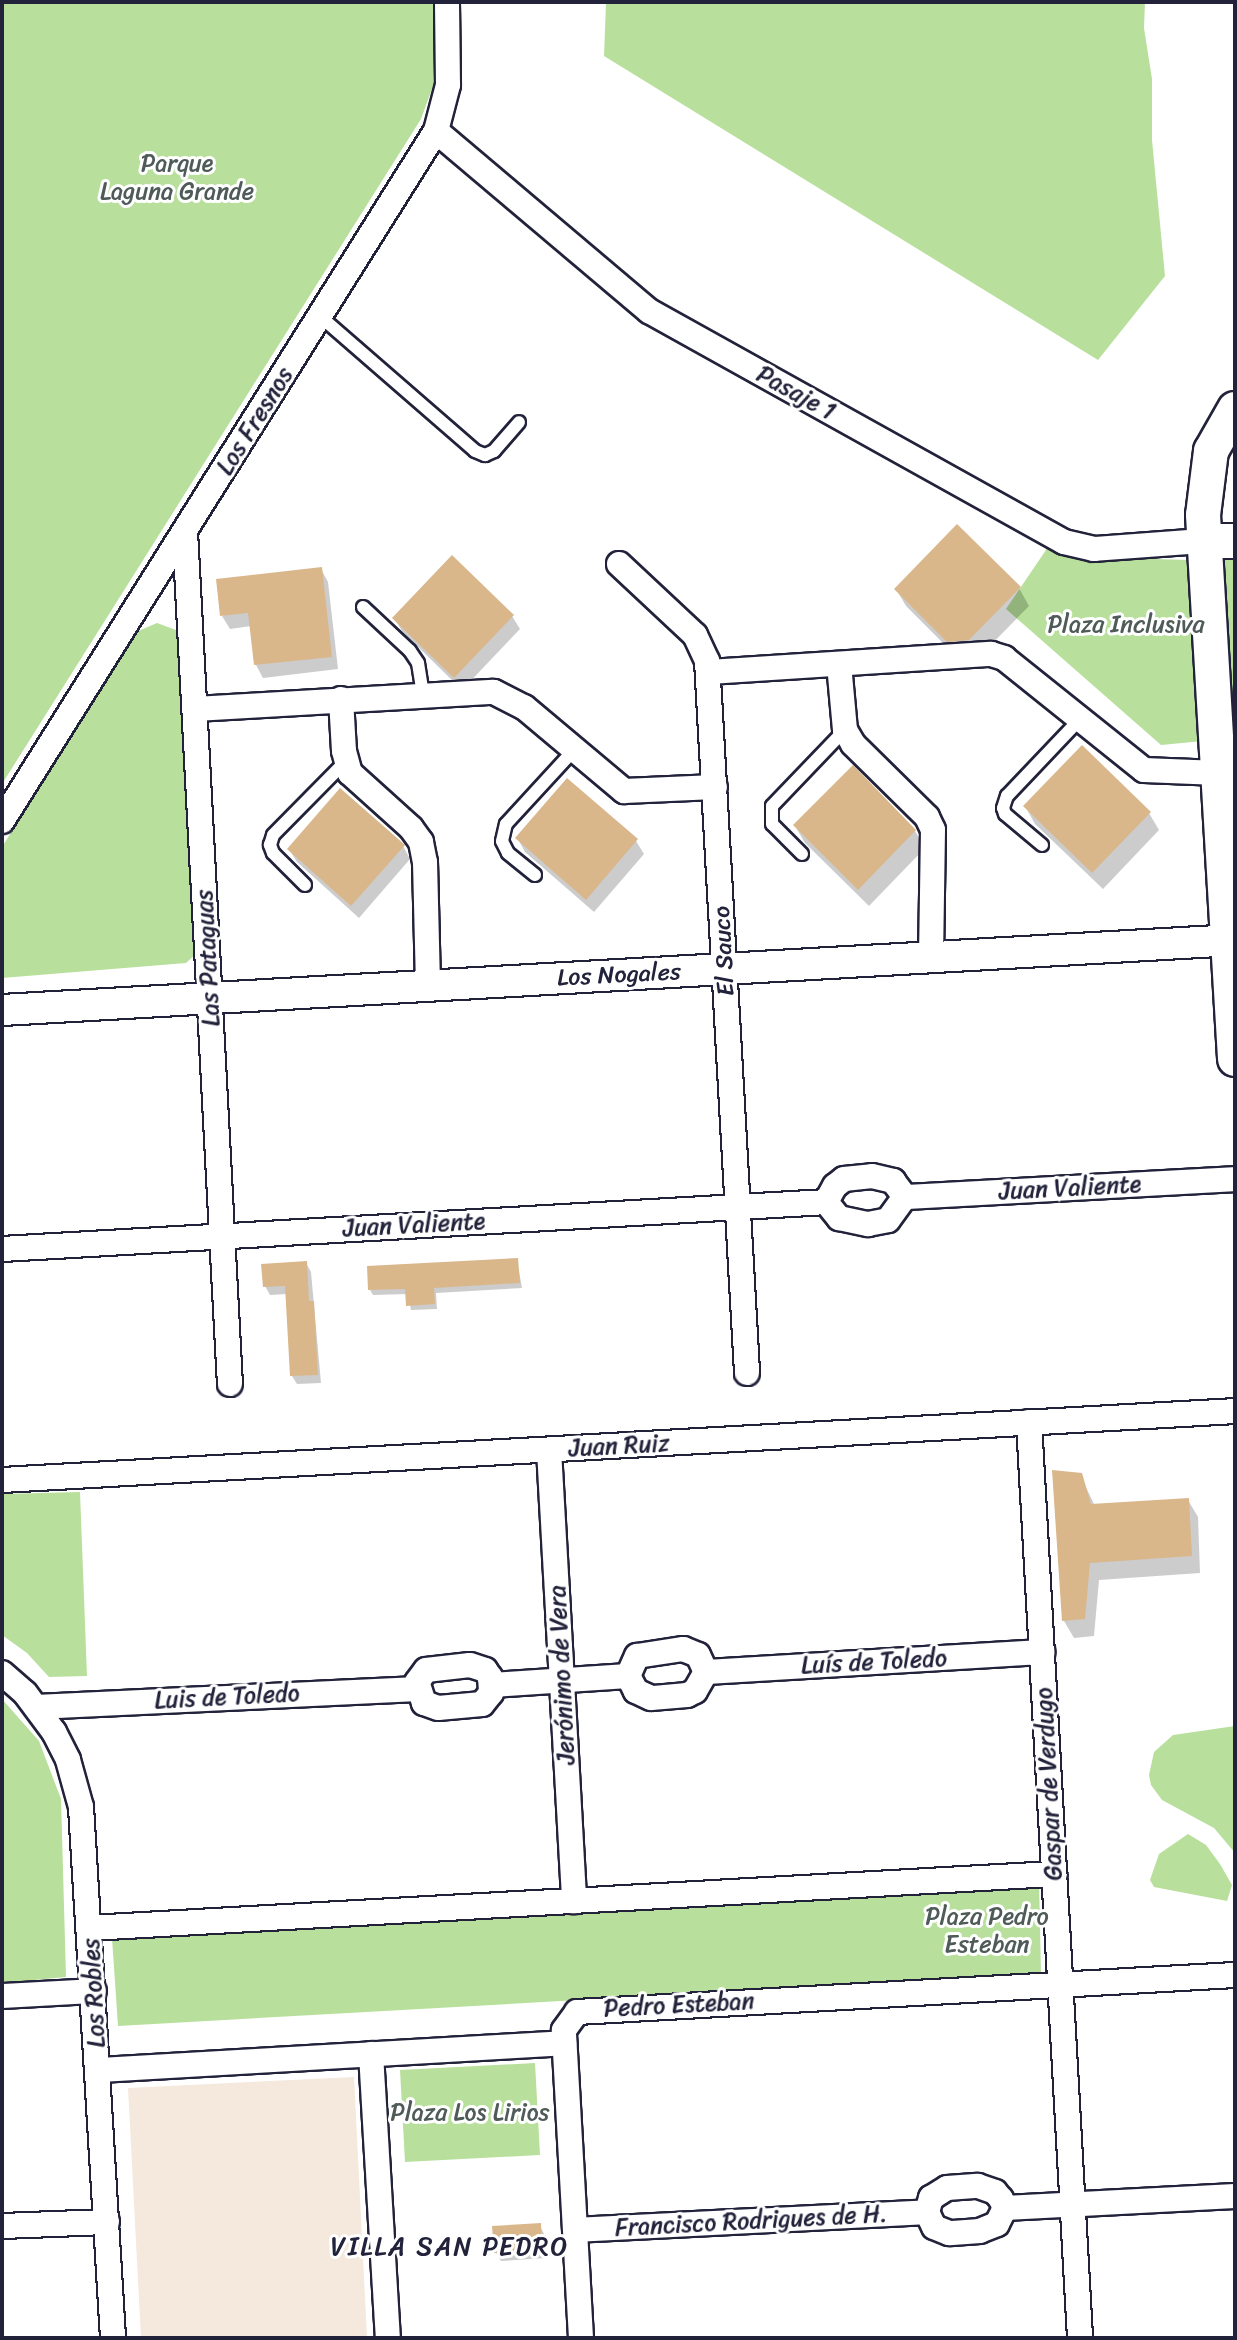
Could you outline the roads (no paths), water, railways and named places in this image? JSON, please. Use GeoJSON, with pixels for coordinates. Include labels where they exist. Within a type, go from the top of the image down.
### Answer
{"type":"FeatureCollection","features":[{"type":"Feature","properties":{"kind":"main road"},"geometry":{"type":"LineString","coordinates":[[1235,409],[1217,436],[1206,470],[1220,541],[1219,773],[1232,940],[1235,1059]]}},
{"type":"Feature","properties":{"kind":"street","name":"Los Fresnos"},"geometry":{"type":"LineString","coordinates":[[2,821],[436,131],[448,85],[447,2]]}},
{"type":"Feature","properties":{"kind":"street","name":"Pasaje 1"},"geometry":{"type":"LineString","coordinates":[[436,131],[649,311],[1064,542],[1094,549],[1220,541]]}},
{"type":"Feature","properties":{"kind":"street","name":"Las Pataguas"},"geometry":{"type":"LineString","coordinates":[[185,532],[230,1384]]}},
{"type":"Feature","properties":{"kind":"street","name":"El Sauco"},"geometry":{"type":"LineString","coordinates":[[619,564],[695,635],[704,650],[709,672],[747,1373]]}},
{"type":"Feature","properties":{"kind":"street"},"geometry":{"type":"LineString","coordinates":[[709,672],[1000,656],[1144,770],[1219,773]]}},
{"type":"Feature","properties":{"kind":"street"},"geometry":{"type":"LineString","coordinates":[[839,664],[845,730],[853,744],[927,817],[933,830],[931,957]]}},
{"type":"Feature","properties":{"kind":"street"},"geometry":{"type":"LineString","coordinates":[[195,709],[483,691],[505,695],[524,707],[624,791],[715,787]]}},
{"type":"Feature","properties":{"kind":"street"},"geometry":{"type":"LineString","coordinates":[[341,699],[346,761],[350,773],[411,828],[421,842],[425,862],[428,986]]}},
{"type":"Feature","properties":{"kind":"street","name":"Los Nogales"},"geometry":{"type":"LineString","coordinates":[[2,1010],[1232,940]]}},
{"type":"Feature","properties":{"kind":"street"},"geometry":{"type":"LineString","coordinates":[[864,1176],[886,1177],[905,1197],[888,1220],[868,1224],[839,1218],[826,1202],[835,1186],[844,1179],[864,1176]]}},
{"type":"Feature","properties":{"kind":"street","name":"Juan Valiente"},"geometry":{"type":"LineString","coordinates":[[905,1197],[1235,1179]]}},
{"type":"Feature","properties":{"kind":"street","name":"Juan Valiente"},"geometry":{"type":"LineString","coordinates":[[2,1249],[826,1202]]}},
{"type":"Feature","properties":{"kind":"street","name":"Juan Ruiz"},"geometry":{"type":"LineString","coordinates":[[2,1480],[1235,1411]]}},
{"type":"Feature","properties":{"kind":"street","name":"Gaspar de Verdugo"},"geometry":{"type":"LineString","coordinates":[[1029,1422],[1080,2338]]}},
{"type":"Feature","properties":{"kind":"street","name":"Jerónimo de Vera"},"geometry":{"type":"LineString","coordinates":[[549,1450],[574,1901]]}},
{"type":"Feature","properties":{"kind":"street"},"geometry":{"type":"LineString","coordinates":[[683,1649],[698,1655],[706,1672],[701,1686],[687,1695],[643,1695],[628,1676],[632,1663],[645,1653],[683,1649]]}},
{"type":"Feature","properties":{"kind":"street","name":"Luís de Toledo"},"geometry":{"type":"LineString","coordinates":[[706,1672],[1042,1652]]}},
{"type":"Feature","properties":{"kind":"street"},"geometry":{"type":"LineString","coordinates":[[470,1665],[485,1670],[492,1685],[482,1704],[450,1708],[430,1707],[424,1703],[417,1689],[420,1675],[426,1670],[470,1665]]}},
{"type":"Feature","properties":{"kind":"street","name":"Los Robles"},"geometry":{"type":"LineString","coordinates":[[2,1673],[37,1707],[61,1746],[76,1783],[84,1831],[113,2338]]}},
{"type":"Feature","properties":{"kind":"street"},"geometry":{"type":"LineString","coordinates":[[492,1685],[628,1676]]}},
{"type":"Feature","properties":{"kind":"street","name":"Luis de Toledo"},"geometry":{"type":"LineString","coordinates":[[37,1707],[417,1689]]}},
{"type":"Feature","properties":{"kind":"street"},"geometry":{"type":"LineString","coordinates":[[90,1928],[1054,1874]]}},
{"type":"Feature","properties":{"kind":"street","name":"Pedro Esteban"},"geometry":{"type":"LineString","coordinates":[[564,2043],[566,2022],[584,2010],[1235,1975]]}},
{"type":"Feature","properties":{"kind":"street"},"geometry":{"type":"LineString","coordinates":[[2,1996],[94,1991]]}},
{"type":"Feature","properties":{"kind":"street"},"geometry":{"type":"LineString","coordinates":[[99,2070],[564,2043],[581,2338]]}},
{"type":"Feature","properties":{"kind":"street"},"geometry":{"type":"LineString","coordinates":[[371,2054],[388,2338]]}},
{"type":"Feature","properties":{"kind":"street"},"geometry":{"type":"LineString","coordinates":[[978,2186],[995,2192],[1005,2208],[997,2224],[990,2229],[949,2233],[934,2227],[927,2212],[931,2198],[938,2191],[978,2186]]}},
{"type":"Feature","properties":{"kind":"street"},"geometry":{"type":"LineString","coordinates":[[1005,2208],[1235,2196]]}},
{"type":"Feature","properties":{"kind":"street","name":"Francisco Rodrigues de H."},"geometry":{"type":"LineString","coordinates":[[576,2230],[927,2212]]}},
{"type":"Feature","properties":{"kind":"street"},"geometry":{"type":"LineString","coordinates":[[2,2226],[107,2222]]}},
{"type":"Feature","properties":{"kind":"lane"},"geometry":{"type":"LineString","coordinates":[[321,317],[475,451],[485,455],[494,451],[519,422]]}},
{"type":"Feature","properties":{"kind":"lane"},"geometry":{"type":"LineString","coordinates":[[363,607],[410,651],[418,663],[423,694]]}},
{"type":"Feature","properties":{"kind":"lane"},"geometry":{"type":"LineString","coordinates":[[1042,845],[1005,814],[1003,808],[1007,796],[1080,719]]}},
{"type":"Feature","properties":{"kind":"lane"},"geometry":{"type":"LineString","coordinates":[[802,854],[772,824],[769,815],[772,806],[845,730]]}},
{"type":"Feature","properties":{"kind":"lane"},"geometry":{"type":"LineString","coordinates":[[535,875],[508,853],[502,841],[506,824],[574,750]]}},
{"type":"Feature","properties":{"kind":"lane"},"geometry":{"type":"LineString","coordinates":[[305,885],[273,853],[270,845],[273,835],[346,761]]}},
{"type":"Feature","properties":{"kind":"district","name":"VILLA SAN PEDRO"},"geometry":{"type":"Point","coordinates":[450,2247]}},
{"type":"Feature","properties":{"kind":"park label","name":"Parque Laguna Grande"},"geometry":{"type":"Point","coordinates":[177,178]}},
{"type":"Feature","properties":{"kind":"park label","name":"Plaza Inclusiva"},"geometry":{"type":"Point","coordinates":[1126,625]}},
{"type":"Feature","properties":{"kind":"park label","name":"Plaza Pedro Esteban"},"geometry":{"type":"Point","coordinates":[987,1931]}},
{"type":"Feature","properties":{"kind":"park label","name":"Plaza Los Lirios"},"geometry":{"type":"Point","coordinates":[470,2113]}}]}
